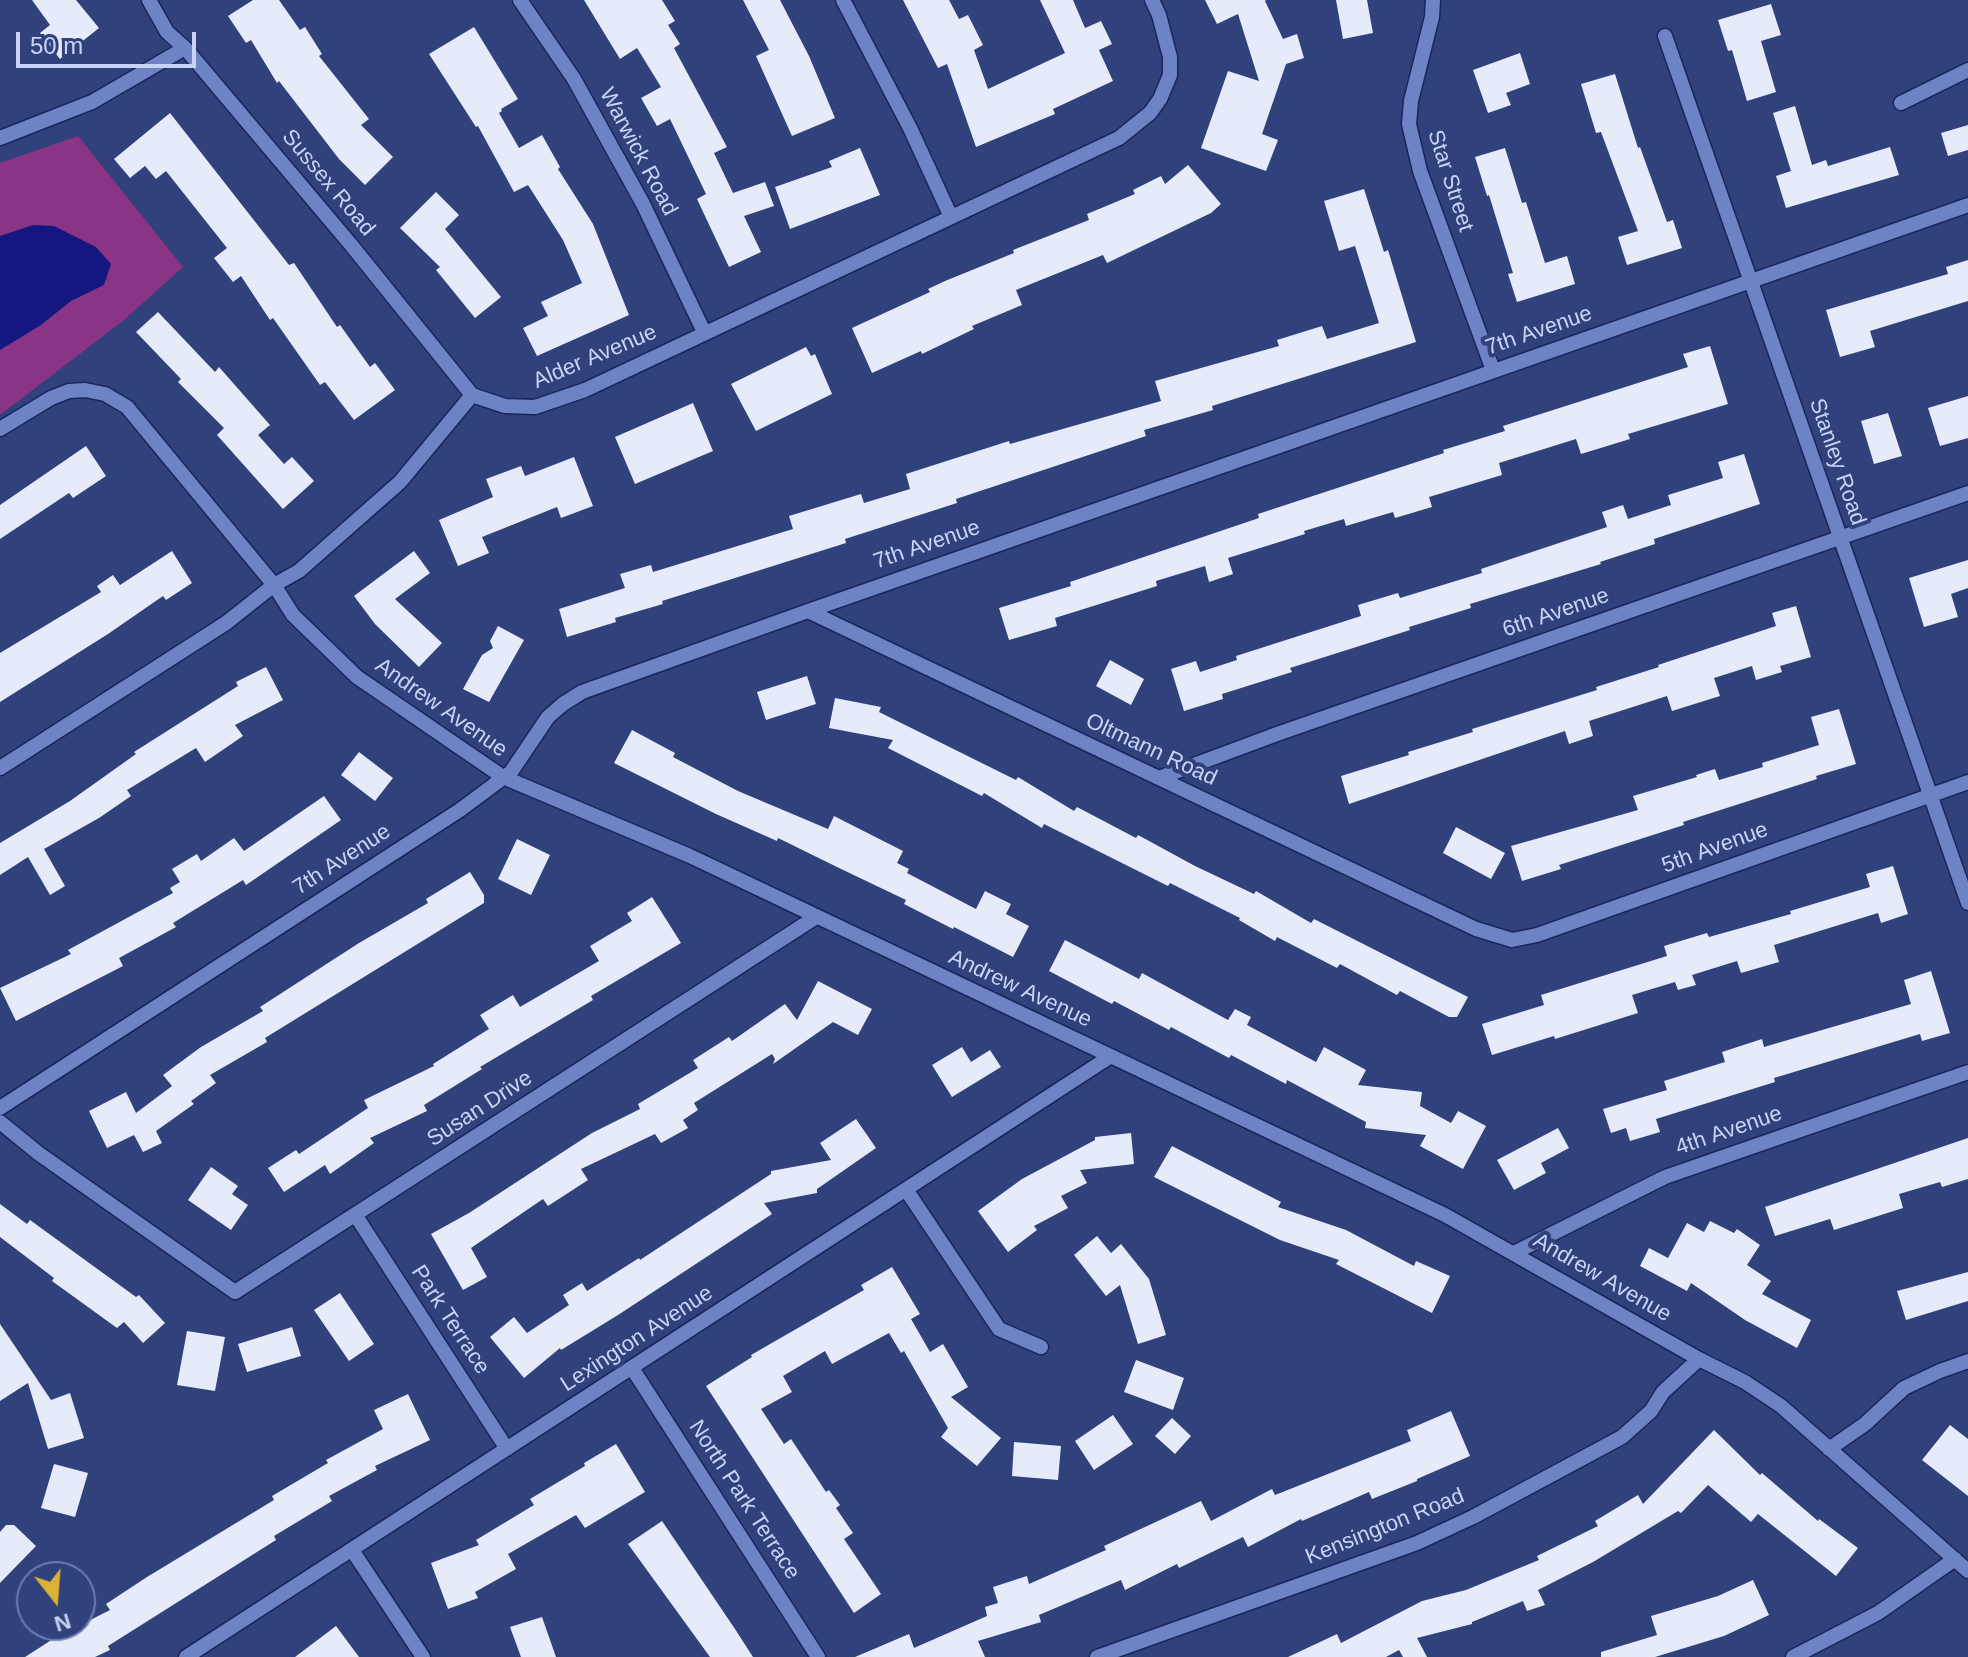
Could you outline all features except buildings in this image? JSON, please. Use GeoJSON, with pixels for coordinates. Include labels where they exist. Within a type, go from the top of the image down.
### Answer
{"type":"FeatureCollection","features":[{"type":"Feature","properties":{"kind":"street","name":"Sussex Road"},"geometry":{"type":"LineString","coordinates":[[149,0],[167,32],[185,48],[352,246],[472,395]]}},
{"type":"Feature","properties":{"kind":"street","name":"Warwick Road"},"geometry":{"type":"LineString","coordinates":[[520,0],[574,79],[597,120],[643,204],[704,332]]}},
{"type":"Feature","properties":{"kind":"street"},"geometry":{"type":"LineString","coordinates":[[843,0],[910,128],[951,217]]}},
{"type":"Feature","properties":{"kind":"street","name":"Alder Avenue"},"geometry":{"type":"LineString","coordinates":[[472,395],[505,406],[535,407],[585,390],[1119,138],[1150,113],[1170,75],[1170,57],[1152,0]]}},
{"type":"Feature","properties":{"kind":"street","name":"Star Street"},"geometry":{"type":"LineString","coordinates":[[1433,0],[1432,17],[1411,101],[1409,124],[1420,171],[1493,370]]}},
{"type":"Feature","properties":{"kind":"street","name":"Stanley Road"},"geometry":{"type":"LineString","coordinates":[[1665,36],[1968,903]]}},
{"type":"Feature","properties":{"kind":"street"},"geometry":{"type":"LineString","coordinates":[[0,138],[92,102],[185,48]]}},
{"type":"Feature","properties":{"kind":"street"},"geometry":{"type":"LineString","coordinates":[[1901,103],[1968,70]]}},
{"type":"Feature","properties":{"kind":"street","name":"7th Avenue"},"geometry":{"type":"LineString","coordinates":[[0,1108],[460,810],[511,772],[548,717],[582,692],[1968,205]]}},
{"type":"Feature","properties":{"kind":"street","name":"Andrew Avenue"},"geometry":{"type":"LineString","coordinates":[[0,429],[51,398],[69,391],[105,394],[127,407],[274,585],[293,615],[357,677],[503,777],[690,856],[1445,1215],[1745,1382],[1781,1406],[1968,1571]]}},
{"type":"Feature","properties":{"kind":"street"},"geometry":{"type":"LineString","coordinates":[[0,768],[226,623],[274,585],[299,571],[400,482],[472,395]]}},
{"type":"Feature","properties":{"kind":"street","name":"6th Avenue"},"geometry":{"type":"LineString","coordinates":[[1159,778],[1968,493]]}},
{"type":"Feature","properties":{"kind":"street","name":"Oltmann Road"},"geometry":{"type":"LineString","coordinates":[[808,611],[1476,929]]}},
{"type":"Feature","properties":{"kind":"street","name":"5th Avenue"},"geometry":{"type":"LineString","coordinates":[[1476,929],[1512,940],[1537,935],[1968,782]]}},
{"type":"Feature","properties":{"kind":"street","name":"Susan Drive"},"geometry":{"type":"LineString","coordinates":[[0,1122],[38,1153],[235,1292],[816,917]]}},
{"type":"Feature","properties":{"kind":"street","name":"Lexington Avenue"},"geometry":{"type":"LineString","coordinates":[[186,1657],[1111,1056]]}},
{"type":"Feature","properties":{"kind":"street","name":"4th Avenue"},"geometry":{"type":"LineString","coordinates":[[1514,1253],[1665,1177],[1968,1072]]}},
{"type":"Feature","properties":{"kind":"street"},"geometry":{"type":"LineString","coordinates":[[907,1191],[999,1329],[1041,1347]]}},
{"type":"Feature","properties":{"kind":"street","name":"Park Terrace"},"geometry":{"type":"LineString","coordinates":[[356,1216],[507,1449]]}},
{"type":"Feature","properties":{"kind":"street","name":"Kensington Road"},"geometry":{"type":"LineString","coordinates":[[1097,1657],[1417,1543],[1473,1517],[1622,1437],[1651,1411],[1663,1392],[1699,1359]]}},
{"type":"Feature","properties":{"kind":"street"},"geometry":{"type":"LineString","coordinates":[[1829,1449],[1865,1424],[1904,1388],[1968,1361]]}},
{"type":"Feature","properties":{"kind":"street","name":"North Park Terrace"},"geometry":{"type":"LineString","coordinates":[[632,1368],[818,1657]]}},
{"type":"Feature","properties":{"kind":"street"},"geometry":{"type":"LineString","coordinates":[[352,1550],[423,1657]]}},
{"type":"Feature","properties":{"kind":"street"},"geometry":{"type":"LineString","coordinates":[[1793,1657],[1878,1613],[1955,1559]]}},
{"type":"Feature","properties":{"kind":"shaded area"},"geometry":{"type":"Polygon","coordinates":[[[78,136],[183,267],[124,320],[0,415],[0,163],[78,136]]]}},
{"type":"Feature","properties":{"kind":"shaded area"},"geometry":{"type":"Polygon","coordinates":[[[33,225],[54,226],[96,247],[111,264],[104,285],[71,301],[41,325],[0,350],[0,236],[33,225]]]}}]}
